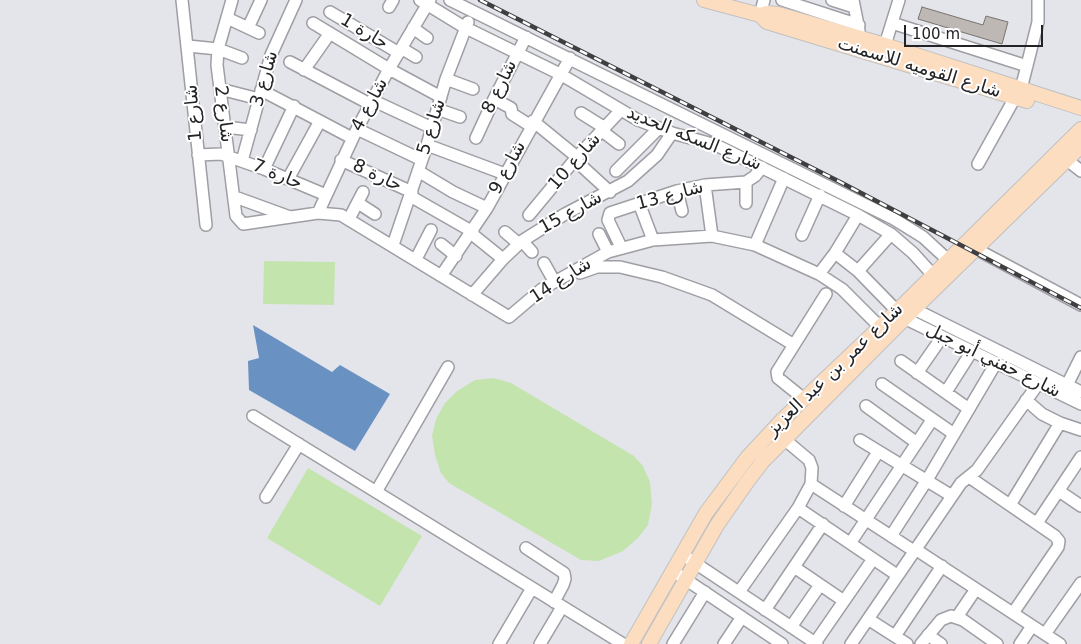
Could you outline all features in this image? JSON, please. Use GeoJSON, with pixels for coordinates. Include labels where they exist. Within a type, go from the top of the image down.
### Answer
{"type":"FeatureCollection","features":[{"type":"Feature","properties":{"kind":"main road","name":"شارع القوميه للاسمنت"},"geometry":{"type":"LineString","coordinates":[[706,0],[760,15],[767,22],[857,38],[885,46],[1081,116]]}},
{"type":"Feature","properties":{"kind":"main road","name":"شارع القوميه للاسمنت"},"geometry":{"type":"LineString","coordinates":[[857,38],[1017,93],[1081,108]]}},
{"type":"Feature","properties":{"kind":"main road","name":"شارع عمر بن عبد العزيز"},"geometry":{"type":"LineString","coordinates":[[649,644],[685,579],[746,482],[784,439],[905,313],[976,249],[982,234],[1081,129]]}},
{"type":"Feature","properties":{"kind":"main road","name":"شارع عمر بن عبد العزيز"},"geometry":{"type":"LineString","coordinates":[[631,644],[682,555],[725,486],[765,438],[880,327],[905,313],[933,274],[948,260],[982,234],[1081,146]]}},
{"type":"Feature","properties":{"kind":"street","name":"شارع 1"},"geometry":{"type":"LineString","coordinates":[[182,0],[206,226]]}},
{"type":"Feature","properties":{"kind":"street","name":"شارع 2"},"geometry":{"type":"LineString","coordinates":[[232,0],[218,49],[220,89],[238,221],[246,225]]}},
{"type":"Feature","properties":{"kind":"street"},"geometry":{"type":"LineString","coordinates":[[248,28],[261,0]]}},
{"type":"Feature","properties":{"kind":"street","name":"شارع 3"},"geometry":{"type":"LineString","coordinates":[[242,161],[274,47],[296,0]]}},
{"type":"Feature","properties":{"kind":"street","name":"شارع السكه الحديد"},"geometry":{"type":"LineString","coordinates":[[450,0],[894,219],[923,237],[948,260]]}},
{"type":"Feature","properties":{"kind":"street"},"geometry":{"type":"LineString","coordinates":[[760,15],[764,0]]}},
{"type":"Feature","properties":{"kind":"street"},"geometry":{"type":"LineString","coordinates":[[782,0],[857,38]]}},
{"type":"Feature","properties":{"kind":"street"},"geometry":{"type":"LineString","coordinates":[[832,0],[854,3],[857,38]]}},
{"type":"Feature","properties":{"kind":"street"},"geometry":{"type":"LineString","coordinates":[[885,46],[899,0]]}},
{"type":"Feature","properties":{"kind":"street"},"geometry":{"type":"LineString","coordinates":[[978,164],[1017,93],[1027,66],[1038,22],[1038,0]]}},
{"type":"Feature","properties":{"kind":"street","name":"شارع السكه الحديد"},"geometry":{"type":"LineString","coordinates":[[426,2],[464,27],[560,74],[621,110],[658,129],[716,144],[858,214],[891,234],[914,253],[933,274]]}},
{"type":"Feature","properties":{"kind":"street","name":"شارع 4"},"geometry":{"type":"LineString","coordinates":[[318,214],[354,133],[426,2]]}},
{"type":"Feature","properties":{"kind":"street","name":"حارة 1"},"geometry":{"type":"LineString","coordinates":[[330,12],[416,57]]}},
{"type":"Feature","properties":{"kind":"street","name":"شارع 5"},"geometry":{"type":"LineString","coordinates":[[393,245],[427,145],[446,78],[464,27],[474,12]]}},
{"type":"Feature","properties":{"kind":"street"},"geometry":{"type":"LineString","coordinates":[[227,18],[259,34]]}},
{"type":"Feature","properties":{"kind":"street"},"geometry":{"type":"LineString","coordinates":[[314,23],[389,69],[441,97]]}},
{"type":"Feature","properties":{"kind":"street"},"geometry":{"type":"LineString","coordinates":[[892,23],[1027,66]]}},
{"type":"Feature","properties":{"kind":"street"},"geometry":{"type":"LineString","coordinates":[[412,28],[427,38]]}},
{"type":"Feature","properties":{"kind":"street"},"geometry":{"type":"LineString","coordinates":[[304,70],[330,33]]}},
{"type":"Feature","properties":{"kind":"street","name":"شارع 8"},"geometry":{"type":"LineString","coordinates":[[476,138],[526,37]]}},
{"type":"Feature","properties":{"kind":"street"},"geometry":{"type":"LineString","coordinates":[[188,46],[218,49],[242,58]]}},
{"type":"Feature","properties":{"kind":"street","name":"شارع 9"},"geometry":{"type":"LineString","coordinates":[[441,276],[488,208],[532,124],[570,58]]}},
{"type":"Feature","properties":{"kind":"street"},"geometry":{"type":"LineString","coordinates":[[290,62],[371,102],[432,128]]}},
{"type":"Feature","properties":{"kind":"street"},"geometry":{"type":"LineString","coordinates":[[446,78],[473,89]]}},
{"type":"Feature","properties":{"kind":"street"},"geometry":{"type":"LineString","coordinates":[[220,89],[260,95],[294,106],[320,121],[354,133],[420,166],[453,192],[488,208]]}},
{"type":"Feature","properties":{"kind":"street"},"geometry":{"type":"LineString","coordinates":[[494,99],[511,108],[512,114],[532,124],[576,158],[610,192]]}},
{"type":"Feature","properties":{"kind":"street"},"geometry":{"type":"LineString","coordinates":[[264,169],[294,106]]}},
{"type":"Feature","properties":{"kind":"street"},"geometry":{"type":"LineString","coordinates":[[437,109],[460,117]]}},
{"type":"Feature","properties":{"kind":"street","name":"شارع 10"},"geometry":{"type":"LineString","coordinates":[[529,215],[576,158],[621,110]]}},
{"type":"Feature","properties":{"kind":"street"},"geometry":{"type":"LineString","coordinates":[[581,113],[604,129],[618,144]]}},
{"type":"Feature","properties":{"kind":"street"},"geometry":{"type":"LineString","coordinates":[[288,179],[320,121]]}},
{"type":"Feature","properties":{"kind":"street"},"geometry":{"type":"LineString","coordinates":[[225,127],[251,130]]}},
{"type":"Feature","properties":{"kind":"street"},"geometry":{"type":"LineString","coordinates":[[616,171],[658,129]]}},
{"type":"Feature","properties":{"kind":"street","name":"شارع 15"},"geometry":{"type":"LineString","coordinates":[[472,295],[503,259],[521,242],[565,214],[628,181],[657,155],[672,133]]}},
{"type":"Feature","properties":{"kind":"street"},"geometry":{"type":"LineString","coordinates":[[427,145],[505,174]]}},
{"type":"Feature","properties":{"kind":"street","name":"حارة 7"},"geometry":{"type":"LineString","coordinates":[[198,155],[221,154],[228,156],[326,195]]}},
{"type":"Feature","properties":{"kind":"street","name":"حارة 8"},"geometry":{"type":"LineString","coordinates":[[342,160],[411,194]]}},
{"type":"Feature","properties":{"kind":"street"},"geometry":{"type":"LineString","coordinates":[[1067,160],[1081,172]]}},
{"type":"Feature","properties":{"kind":"street"},"geometry":{"type":"LineString","coordinates":[[746,203],[746,182],[755,176],[762,167]]}},
{"type":"Feature","properties":{"kind":"street"},"geometry":{"type":"LineString","coordinates":[[754,245],[784,178]]}},
{"type":"Feature","properties":{"kind":"street","name":"شارع 13"},"geometry":{"type":"LineString","coordinates":[[621,247],[608,217],[614,211],[677,191],[705,185],[746,182]]}},
{"type":"Feature","properties":{"kind":"street"},"geometry":{"type":"LineString","coordinates":[[705,185],[712,236]]}},
{"type":"Feature","properties":{"kind":"street"},"geometry":{"type":"LineString","coordinates":[[677,191],[682,211]]}},
{"type":"Feature","properties":{"kind":"street"},"geometry":{"type":"LineString","coordinates":[[349,219],[363,192]]}},
{"type":"Feature","properties":{"kind":"street"},"geometry":{"type":"LineString","coordinates":[[411,194],[472,233],[503,259]]}},
{"type":"Feature","properties":{"kind":"street"},"geometry":{"type":"LineString","coordinates":[[802,235],[820,195]]}},
{"type":"Feature","properties":{"kind":"street"},"geometry":{"type":"LineString","coordinates":[[235,197],[292,217]]}},
{"type":"Feature","properties":{"kind":"street"},"geometry":{"type":"LineString","coordinates":[[358,203],[375,214]]}},
{"type":"Feature","properties":{"kind":"street"},"geometry":{"type":"LineString","coordinates":[[639,203],[653,240]]}},
{"type":"Feature","properties":{"kind":"street","name":"شارع 14"},"geometry":{"type":"LineString","coordinates":[[246,225],[292,217],[335,213],[349,219],[393,245],[509,318],[534,289],[554,281],[608,252],[653,240],[712,236],[754,245],[819,274],[842,289],[880,327]]}},
{"type":"Feature","properties":{"kind":"street"},"geometry":{"type":"LineString","coordinates":[[819,274],[835,253],[858,214]]}},
{"type":"Feature","properties":{"kind":"street"},"geometry":{"type":"LineString","coordinates":[[416,260],[431,230]]}},
{"type":"Feature","properties":{"kind":"street"},"geometry":{"type":"LineString","coordinates":[[505,232],[532,252]]}},
{"type":"Feature","properties":{"kind":"street"},"geometry":{"type":"LineString","coordinates":[[599,234],[608,252]]}},
{"type":"Feature","properties":{"kind":"street"},"geometry":{"type":"LineString","coordinates":[[858,271],[891,234]]}},
{"type":"Feature","properties":{"kind":"street"},"geometry":{"type":"LineString","coordinates":[[441,244],[456,256]]}},
{"type":"Feature","properties":{"kind":"street"},"geometry":{"type":"LineString","coordinates":[[976,249],[1081,305]]}},
{"type":"Feature","properties":{"kind":"street"},"geometry":{"type":"LineString","coordinates":[[835,253],[905,313]]}},
{"type":"Feature","properties":{"kind":"street"},"geometry":{"type":"LineString","coordinates":[[544,263],[554,281]]}},
{"type":"Feature","properties":{"kind":"street"},"geometry":{"type":"LineString","coordinates":[[574,276],[597,267],[620,267],[662,276],[712,295],[794,345]]}},
{"type":"Feature","properties":{"kind":"street"},"geometry":{"type":"LineString","coordinates":[[804,399],[778,378],[778,369],[826,294]]}},
{"type":"Feature","properties":{"kind":"street","name":"شارع حفني أبو جبل"},"geometry":{"type":"LineString","coordinates":[[905,313],[942,337],[1081,404]]}},
{"type":"Feature","properties":{"kind":"street","name":"شارع حفني أبو جبل"},"geometry":{"type":"LineString","coordinates":[[905,313],[1081,392]]}},
{"type":"Feature","properties":{"kind":"street"},"geometry":{"type":"LineString","coordinates":[[917,373],[942,337]]}},
{"type":"Feature","properties":{"kind":"street"},"geometry":{"type":"LineString","coordinates":[[946,392],[972,351]]}},
{"type":"Feature","properties":{"kind":"street"},"geometry":{"type":"LineString","coordinates":[[1067,385],[1081,357]]}},
{"type":"Feature","properties":{"kind":"street"},"geometry":{"type":"LineString","coordinates":[[901,361],[969,409]]}},
{"type":"Feature","properties":{"kind":"street"},"geometry":{"type":"LineString","coordinates":[[891,536],[927,480],[996,363]]}},
{"type":"Feature","properties":{"kind":"street"},"geometry":{"type":"LineString","coordinates":[[376,492],[448,367]]}},
{"type":"Feature","properties":{"kind":"street"},"geometry":{"type":"LineString","coordinates":[[882,384],[954,434]]}},
{"type":"Feature","properties":{"kind":"street"},"geometry":{"type":"LineString","coordinates":[[851,644],[952,496],[977,470],[1038,384]]}},
{"type":"Feature","properties":{"kind":"street"},"geometry":{"type":"LineString","coordinates":[[1026,400],[1042,414],[1081,430]]}},
{"type":"Feature","properties":{"kind":"street"},"geometry":{"type":"LineString","coordinates":[[866,406],[917,443]]}},
{"type":"Feature","properties":{"kind":"street"},"geometry":{"type":"LineString","coordinates":[[253,416],[623,644]]}},
{"type":"Feature","properties":{"kind":"street"},"geometry":{"type":"LineString","coordinates":[[851,542],[932,420]]}},
{"type":"Feature","properties":{"kind":"street"},"geometry":{"type":"LineString","coordinates":[[1010,505],[1060,423]]}},
{"type":"Feature","properties":{"kind":"street"},"geometry":{"type":"LineString","coordinates":[[739,592],[798,508],[811,484],[812,468],[809,460],[784,439]]}},
{"type":"Feature","properties":{"kind":"street"},"geometry":{"type":"LineString","coordinates":[[860,440],[952,496]]}},
{"type":"Feature","properties":{"kind":"street"},"geometry":{"type":"LineString","coordinates":[[266,497],[299,444]]}},
{"type":"Feature","properties":{"kind":"street"},"geometry":{"type":"LineString","coordinates":[[844,506],[878,452]]}},
{"type":"Feature","properties":{"kind":"street"},"geometry":{"type":"LineString","coordinates":[[1037,523],[1081,457]]}},
{"type":"Feature","properties":{"kind":"street"},"geometry":{"type":"LineString","coordinates":[[969,477],[1037,523],[1057,538],[1059,544],[1013,613]]}},
{"type":"Feature","properties":{"kind":"street"},"geometry":{"type":"LineString","coordinates":[[811,484],[891,536],[942,566],[1060,644]]}},
{"type":"Feature","properties":{"kind":"street"},"geometry":{"type":"LineString","coordinates":[[1059,491],[1081,506]]}},
{"type":"Feature","properties":{"kind":"street"},"geometry":{"type":"LineString","coordinates":[[798,508],[897,574]]}},
{"type":"Feature","properties":{"kind":"street"},"geometry":{"type":"LineString","coordinates":[[766,610],[822,524]]}},
{"type":"Feature","properties":{"kind":"street"},"geometry":{"type":"LineString","coordinates":[[526,548],[564,573],[564,585],[558,604],[540,644]]}},
{"type":"Feature","properties":{"kind":"street"},"geometry":{"type":"LineString","coordinates":[[682,555],[816,644],[873,558]]}},
{"type":"Feature","properties":{"kind":"street"},"geometry":{"type":"LineString","coordinates":[[895,636],[942,566]]}},
{"type":"Feature","properties":{"kind":"street"},"geometry":{"type":"LineString","coordinates":[[794,567],[844,601]]}},
{"type":"Feature","properties":{"kind":"street"},"geometry":{"type":"LineString","coordinates":[[673,571],[742,617],[765,639],[782,644]]}},
{"type":"Feature","properties":{"kind":"street"},"geometry":{"type":"LineString","coordinates":[[1045,634],[1077,598],[1081,583]]}},
{"type":"Feature","properties":{"kind":"street"},"geometry":{"type":"LineString","coordinates":[[791,627],[820,585]]}},
{"type":"Feature","properties":{"kind":"street"},"geometry":{"type":"LineString","coordinates":[[499,644],[532,588]]}},
{"type":"Feature","properties":{"kind":"street"},"geometry":{"type":"LineString","coordinates":[[957,617],[976,589]]}},
{"type":"Feature","properties":{"kind":"street"},"geometry":{"type":"LineString","coordinates":[[673,644],[705,592]]}},
{"type":"Feature","properties":{"kind":"street"},"geometry":{"type":"LineString","coordinates":[[941,644],[924,640],[941,620],[951,616],[957,617],[997,644]]}},
{"type":"Feature","properties":{"kind":"street"},"geometry":{"type":"LineString","coordinates":[[724,644],[742,617]]}},
{"type":"Feature","properties":{"kind":"street"},"geometry":{"type":"LineString","coordinates":[[868,619],[907,644]]}},
{"type":"Feature","properties":{"kind":"street"},"geometry":{"type":"LineString","coordinates":[[1020,644],[1032,626]]}},
{"type":"Feature","properties":{"kind":"green space"},"geometry":{"type":"Polygon","coordinates":[[[264,261],[335,262],[334,305],[263,304],[264,261]]]}},
{"type":"Feature","properties":{"kind":"green space"},"geometry":{"type":"Polygon","coordinates":[[[494,378],[511,383],[634,456],[643,466],[650,482],[652,504],[648,525],[638,538],[623,551],[599,561],[581,560],[449,483],[441,473],[435,455],[432,436],[436,419],[445,403],[457,391],[475,380],[494,378]]]}},
{"type":"Feature","properties":{"kind":"green space"},"geometry":{"type":"Polygon","coordinates":[[[308,468],[422,536],[380,606],[267,538],[308,468]]]}},
{"type":"Feature","properties":{"kind":"water"},"geometry":{"type":"Polygon","coordinates":[[[253,325],[332,372],[340,365],[390,394],[355,451],[249,390],[248,361],[259,358],[253,325]]]}},
{"type":"Feature","properties":{"kind":"building"},"geometry":{"type":"Polygon","coordinates":[[[922,7],[983,25],[986,16],[1008,22],[1002,44],[918,19],[922,7]]]}},
{"type":"Feature","properties":{"kind":"railway"},"geometry":{"type":"LineString","coordinates":[[480,0],[842,183],[1081,308]]}}]}
